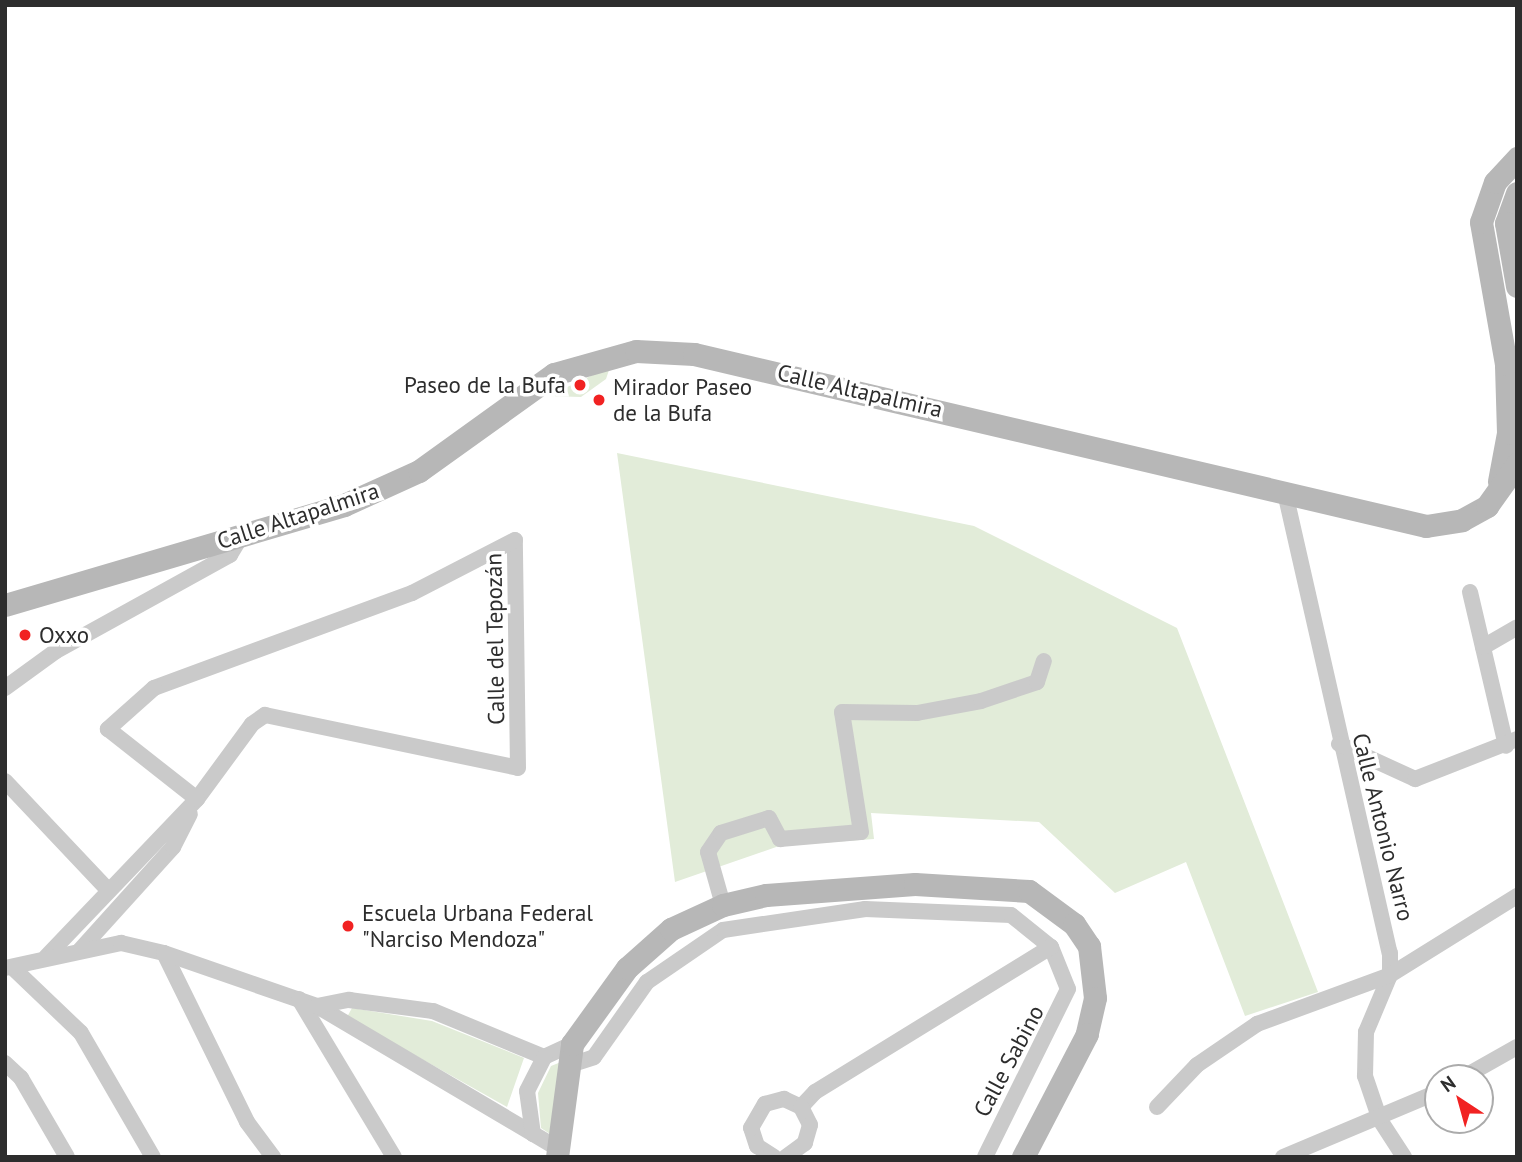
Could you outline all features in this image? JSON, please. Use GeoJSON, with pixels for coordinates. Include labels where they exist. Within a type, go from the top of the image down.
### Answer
{"type":"FeatureCollection","features":[{"type":"Feature","properties":{"kind":"main road"},"geometry":{"type":"LineString","coordinates":[[1499,495],[1509,404],[1481,222],[1496,181],[1517,158]]}},
{"type":"Feature","properties":{"kind":"main road"},"geometry":{"type":"LineString","coordinates":[[1517,194],[1506,223],[1517,286]]}},
{"type":"Feature","properties":{"kind":"main road","name":"Calle Altapalmira"},"geometry":{"type":"LineString","coordinates":[[5,605],[241,537],[388,487],[583,362],[662,350],[902,400],[1286,497],[1426,526],[1462,520],[1499,495]]}},
{"type":"Feature","properties":{"kind":"main road"},"geometry":{"type":"LineString","coordinates":[[1499,495],[1517,464]]}},
{"type":"Feature","properties":{"kind":"main road"},"geometry":{"type":"LineString","coordinates":[[556,1152],[570,1055],[641,953],[671,929],[723,905],[845,886],[1009,887],[1029,891],[1074,924],[1094,966],[1087,1034],[1023,1157]]}},
{"type":"Feature","properties":{"kind":"street","name":"Calle Antonio Narro"},"geometry":{"type":"LineString","coordinates":[[1286,497],[1339,744],[1384,921],[1390,975]]}},
{"type":"Feature","properties":{"kind":"street"},"geometry":{"type":"LineString","coordinates":[[5,688],[56,651],[230,555],[241,537]]}},
{"type":"Feature","properties":{"kind":"street","name":"Calle del Tepozán"},"geometry":{"type":"LineString","coordinates":[[46,957],[197,799],[252,724],[265,715],[518,768],[516,540],[412,593],[154,688],[108,729],[197,799]]}},
{"type":"Feature","properties":{"kind":"street"},"geometry":{"type":"LineString","coordinates":[[1339,744],[1415,779],[1511,742],[1470,592]]}},
{"type":"Feature","properties":{"kind":"street"},"geometry":{"type":"LineString","coordinates":[[1483,646],[1517,627]]}},
{"type":"Feature","properties":{"kind":"street"},"geometry":{"type":"LineString","coordinates":[[723,905],[708,852],[721,833],[769,818],[780,839],[861,832],[842,712],[917,713],[981,701],[1037,682],[1044,661]]}},
{"type":"Feature","properties":{"kind":"street"},"geometry":{"type":"LineString","coordinates":[[5,781],[109,891]]}},
{"type":"Feature","properties":{"kind":"street","name":"Calle del Tepozán"},"geometry":{"type":"LineString","coordinates":[[80,950],[173,847],[197,799]]}},
{"type":"Feature","properties":{"kind":"street"},"geometry":{"type":"LineString","coordinates":[[1157,1107],[1196,1065],[1257,1024],[1390,975],[1517,895]]}},
{"type":"Feature","properties":{"kind":"street"},"geometry":{"type":"LineString","coordinates":[[317,1006],[349,1000],[433,1011],[544,1057],[570,1055],[607,1046],[647,982],[666,965],[723,930],[753,922],[865,909],[958,908],[1023,920],[1051,947],[815,1091],[801,1107]]}},
{"type":"Feature","properties":{"kind":"street"},"geometry":{"type":"LineString","coordinates":[[9,968],[46,957],[121,943],[164,953],[317,1006],[533,1134],[556,1152]]}},
{"type":"Feature","properties":{"kind":"street","name":"Calle Sabino"},"geometry":{"type":"LineString","coordinates":[[985,1157],[1068,989],[1051,947]]}},
{"type":"Feature","properties":{"kind":"street"},"geometry":{"type":"LineString","coordinates":[[164,953],[247,1122],[273,1157]]}},
{"type":"Feature","properties":{"kind":"street"},"geometry":{"type":"LineString","coordinates":[[9,968],[81,1033],[153,1157]]}},
{"type":"Feature","properties":{"kind":"street"},"geometry":{"type":"LineString","coordinates":[[1390,975],[1373,1010],[1364,1053],[1380,1120],[1404,1157]]}},
{"type":"Feature","properties":{"kind":"street"},"geometry":{"type":"LineString","coordinates":[[299,999],[394,1157]]}},
{"type":"Feature","properties":{"kind":"street"},"geometry":{"type":"LineString","coordinates":[[1487,1064],[1517,1047]]}},
{"type":"Feature","properties":{"kind":"street"},"geometry":{"type":"LineString","coordinates":[[533,1134],[527,1091],[544,1057]]}},
{"type":"Feature","properties":{"kind":"street"},"geometry":{"type":"LineString","coordinates":[[5,1063],[21,1078],[67,1157]]}},
{"type":"Feature","properties":{"kind":"street"},"geometry":{"type":"LineString","coordinates":[[1283,1157],[1380,1120],[1424,1099]]}},
{"type":"Feature","properties":{"kind":"street"},"geometry":{"type":"LineString","coordinates":[[768,1156],[752,1137],[757,1110],[774,1100],[801,1107]]}},
{"type":"Feature","properties":{"kind":"street"},"geometry":{"type":"LineString","coordinates":[[786,1157],[799,1151],[809,1134],[801,1107]]}},
{"type":"Feature","properties":{"kind":"green space"},"geometry":{"type":"Polygon","coordinates":[[[610,367],[606,379],[581,397],[548,396],[610,367]]]}},
{"type":"Feature","properties":{"kind":"green space"},"geometry":{"type":"Polygon","coordinates":[[[617,453],[974,526],[1177,628],[1318,992],[1245,1016],[1186,862],[1115,893],[1039,822],[871,813],[874,839],[779,846],[675,882],[617,453]]]}},
{"type":"Feature","properties":{"kind":"green space"},"geometry":{"type":"Polygon","coordinates":[[[352,1008],[432,1021],[524,1058],[507,1107],[347,1017],[352,1008]]]}},
{"type":"Feature","properties":{"kind":"green space"},"geometry":{"type":"Polygon","coordinates":[[[561,1062],[550,1134],[541,1128],[538,1093],[551,1066],[561,1062]]]}},
{"type":"Feature","properties":{"kind":"place","name":"Paseo de la Bufa"},"geometry":{"type":"Point","coordinates":[580,385]}},
{"type":"Feature","properties":{"kind":"place","name":"Mirador Paseo de la Bufa"},"geometry":{"type":"Point","coordinates":[599,400]}},
{"type":"Feature","properties":{"kind":"place","name":"Oxxo"},"geometry":{"type":"Point","coordinates":[25,635]}},
{"type":"Feature","properties":{"kind":"place","name":"Escuela Urbana Federal \"Narciso Mendoza\""},"geometry":{"type":"Point","coordinates":[348,926]}}]}
